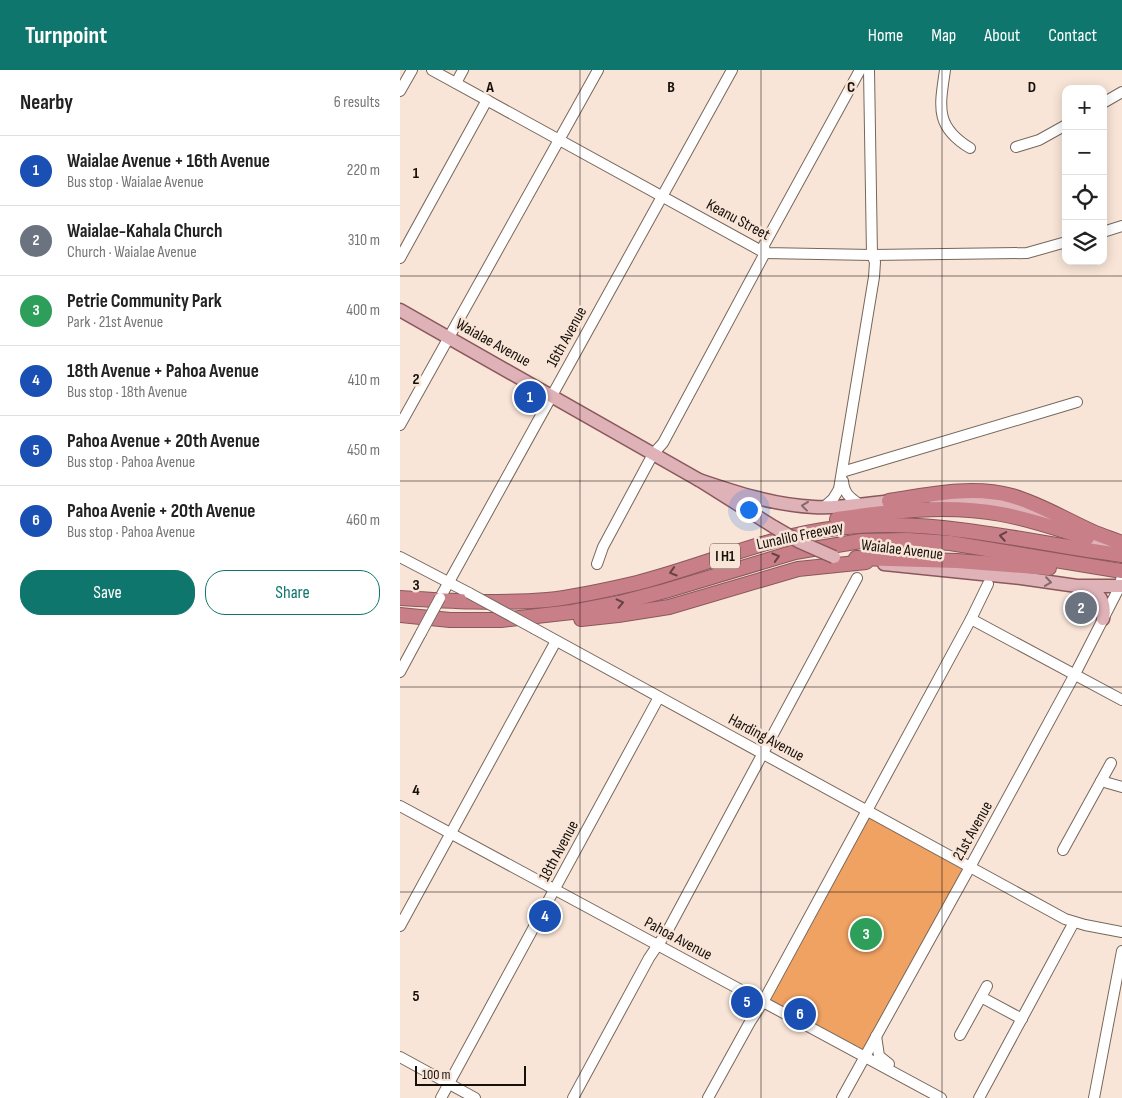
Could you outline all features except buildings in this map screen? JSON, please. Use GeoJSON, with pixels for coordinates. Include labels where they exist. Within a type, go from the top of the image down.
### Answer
{"type":"FeatureCollection","features":[{"type":"Feature","properties":{"kind":"highway"},"geometry":{"type":"LineString","coordinates":[[889,501],[936,494],[979,492],[1011,496],[1122,543]]}},
{"type":"Feature","properties":{"kind":"highway"},"geometry":{"type":"LineString","coordinates":[[704,563],[750,540],[770,533],[811,523],[901,510],[948,509],[1002,514],[1086,538]]}},
{"type":"Feature","properties":{"kind":"highway","name":"Lunalilo Freeway"},"geometry":{"type":"LineString","coordinates":[[400,598],[450,601],[547,600],[592,593],[704,563],[791,536],[859,525],[907,524],[952,528],[1122,555]]}},
{"type":"Feature","properties":{"kind":"highway","name":"Lunalilo Freeway"},"geometry":{"type":"LineString","coordinates":[[400,615],[450,620],[527,618],[595,608],[665,592],[795,552],[861,541],[907,540],[950,543],[1047,564]]}},
{"type":"Feature","properties":{"kind":"highway"},"geometry":{"type":"LineString","coordinates":[[839,558],[897,558],[1047,564],[1122,579]]}},
{"type":"Feature","properties":{"kind":"highway"},"geometry":{"type":"LineString","coordinates":[[450,620],[493,623],[539,622],[618,616],[670,607],[798,569],[866,562]]}},
{"type":"Feature","properties":{"kind":"main road","name":"Waialae Avenue"},"geometry":{"type":"LineString","coordinates":[[400,310],[699,480],[800,542],[839,558],[1077,586],[1122,579]]}},
{"type":"Feature","properties":{"kind":"main road","name":"Waialae Avenue"},"geometry":{"type":"LineString","coordinates":[[699,480],[742,494],[780,503],[824,507],[889,501],[952,499],[1004,505],[1031,513],[1086,538],[1122,550]]}},
{"type":"Feature","properties":{"kind":"main road"},"geometry":{"type":"LineString","coordinates":[[1077,586],[1092,590],[1098,594],[1104,605],[1103,618]]}},
{"type":"Feature","properties":{"kind":"street"},"geometry":{"type":"LineString","coordinates":[[400,91],[412,70]]}},
{"type":"Feature","properties":{"kind":"street","name":"Keanu Street"},"geometry":{"type":"LineString","coordinates":[[432,70],[765,253],[872,255],[1027,253],[1062,243]]}},
{"type":"Feature","properties":{"kind":"street"},"geometry":{"type":"LineString","coordinates":[[456,83],[464,70]]}},
{"type":"Feature","properties":{"kind":"street"},"geometry":{"type":"LineString","coordinates":[[400,425],[598,70]]}},
{"type":"Feature","properties":{"kind":"street","name":"16th Avenue"},"geometry":{"type":"LineString","coordinates":[[400,672],[732,70]]}},
{"type":"Feature","properties":{"kind":"street"},"geometry":{"type":"LineString","coordinates":[[597,564],[603,547],[653,454],[663,443],[765,253],[764,245],[860,70]]}},
{"type":"Feature","properties":{"kind":"street"},"geometry":{"type":"LineString","coordinates":[[824,507],[833,499],[838,489],[842,472],[876,262],[872,255],[869,70]]}},
{"type":"Feature","properties":{"kind":"street"},"geometry":{"type":"LineString","coordinates":[[945,70],[940,109],[942,118],[956,139],[970,148]]}},
{"type":"Feature","properties":{"kind":"street"},"geometry":{"type":"LineString","coordinates":[[1107,101],[1122,92]]}},
{"type":"Feature","properties":{"kind":"street"},"geometry":{"type":"LineString","coordinates":[[400,258],[487,100]]}},
{"type":"Feature","properties":{"kind":"street"},"geometry":{"type":"LineString","coordinates":[[1016,147],[1040,140],[1062,127]]}},
{"type":"Feature","properties":{"kind":"street"},"geometry":{"type":"LineString","coordinates":[[1107,231],[1122,226]]}},
{"type":"Feature","properties":{"kind":"street"},"geometry":{"type":"LineString","coordinates":[[842,472],[1078,402]]}},
{"type":"Feature","properties":{"kind":"street"},"geometry":{"type":"LineString","coordinates":[[842,472],[844,490],[849,497],[859,504]]}},
{"type":"Feature","properties":{"kind":"street","name":"Harding Avenue"},"geometry":{"type":"LineString","coordinates":[[400,557],[1074,922],[1122,932]]}},
{"type":"Feature","properties":{"kind":"street"},"geometry":{"type":"LineString","coordinates":[[573,1098],[649,958],[668,930],[857,578]]}},
{"type":"Feature","properties":{"kind":"street","name":"21st Avenue"},"geometry":{"type":"LineString","coordinates":[[842,1098],[1075,674],[1122,579]]}},
{"type":"Feature","properties":{"kind":"street"},"geometry":{"type":"LineString","coordinates":[[708,1098],[763,1002],[971,619],[988,584]]}},
{"type":"Feature","properties":{"kind":"street"},"geometry":{"type":"LineString","coordinates":[[971,619],[1122,700]]}},
{"type":"Feature","properties":{"kind":"street"},"geometry":{"type":"LineString","coordinates":[[400,926],[556,641]]}},
{"type":"Feature","properties":{"kind":"street","name":"18th Avenue"},"geometry":{"type":"LineString","coordinates":[[441,1098],[659,698]]}},
{"type":"Feature","properties":{"kind":"street"},"geometry":{"type":"LineString","coordinates":[[1064,850],[1111,763]]}},
{"type":"Feature","properties":{"kind":"street"},"geometry":{"type":"LineString","coordinates":[[1102,780],[1122,788]]}},
{"type":"Feature","properties":{"kind":"street","name":"Pahoa Avenue"},"geometry":{"type":"LineString","coordinates":[[400,806],[941,1098]]}},
{"type":"Feature","properties":{"kind":"street"},"geometry":{"type":"LineString","coordinates":[[979,1098],[1074,922]]}},
{"type":"Feature","properties":{"kind":"street"},"geometry":{"type":"LineString","coordinates":[[1094,1098],[1122,951]]}},
{"type":"Feature","properties":{"kind":"street"},"geometry":{"type":"LineString","coordinates":[[960,1035],[988,986]]}},
{"type":"Feature","properties":{"kind":"street"},"geometry":{"type":"LineString","coordinates":[[982,997],[1022,1019]]}},
{"type":"Feature","properties":{"kind":"street"},"geometry":{"type":"LineString","coordinates":[[876,1036],[877,1050],[881,1059],[901,1070],[914,1083]]}},
{"type":"Feature","properties":{"kind":"street"},"geometry":{"type":"LineString","coordinates":[[400,1057],[475,1098]]}},
{"type":"Feature","properties":{"kind":"shaded area"},"geometry":{"type":"Polygon","coordinates":[[[868,815],[965,869],[863,1051],[769,999],[868,815]]]}},
{"type":"Feature","properties":{"kind":"place","name":"Waialae Avenue + 16th Avenue"},"geometry":{"type":"Point","coordinates":[530,397]}},
{"type":"Feature","properties":{"kind":"place","name":"Waialae-Kahala Church"},"geometry":{"type":"Point","coordinates":[1081,608]}},
{"type":"Feature","properties":{"kind":"place","name":"18th Avenue + Pahoa Avenue"},"geometry":{"type":"Point","coordinates":[545,916]}},
{"type":"Feature","properties":{"kind":"place","name":"Petrie Community Park"},"geometry":{"type":"Point","coordinates":[866,934]}},
{"type":"Feature","properties":{"kind":"place","name":"Pahoa Avenue + 20th Avenue"},"geometry":{"type":"Point","coordinates":[747,1002]}},
{"type":"Feature","properties":{"kind":"place","name":"Pahoa Avenie + 20th Avenue"},"geometry":{"type":"Point","coordinates":[800,1014]}}]}
